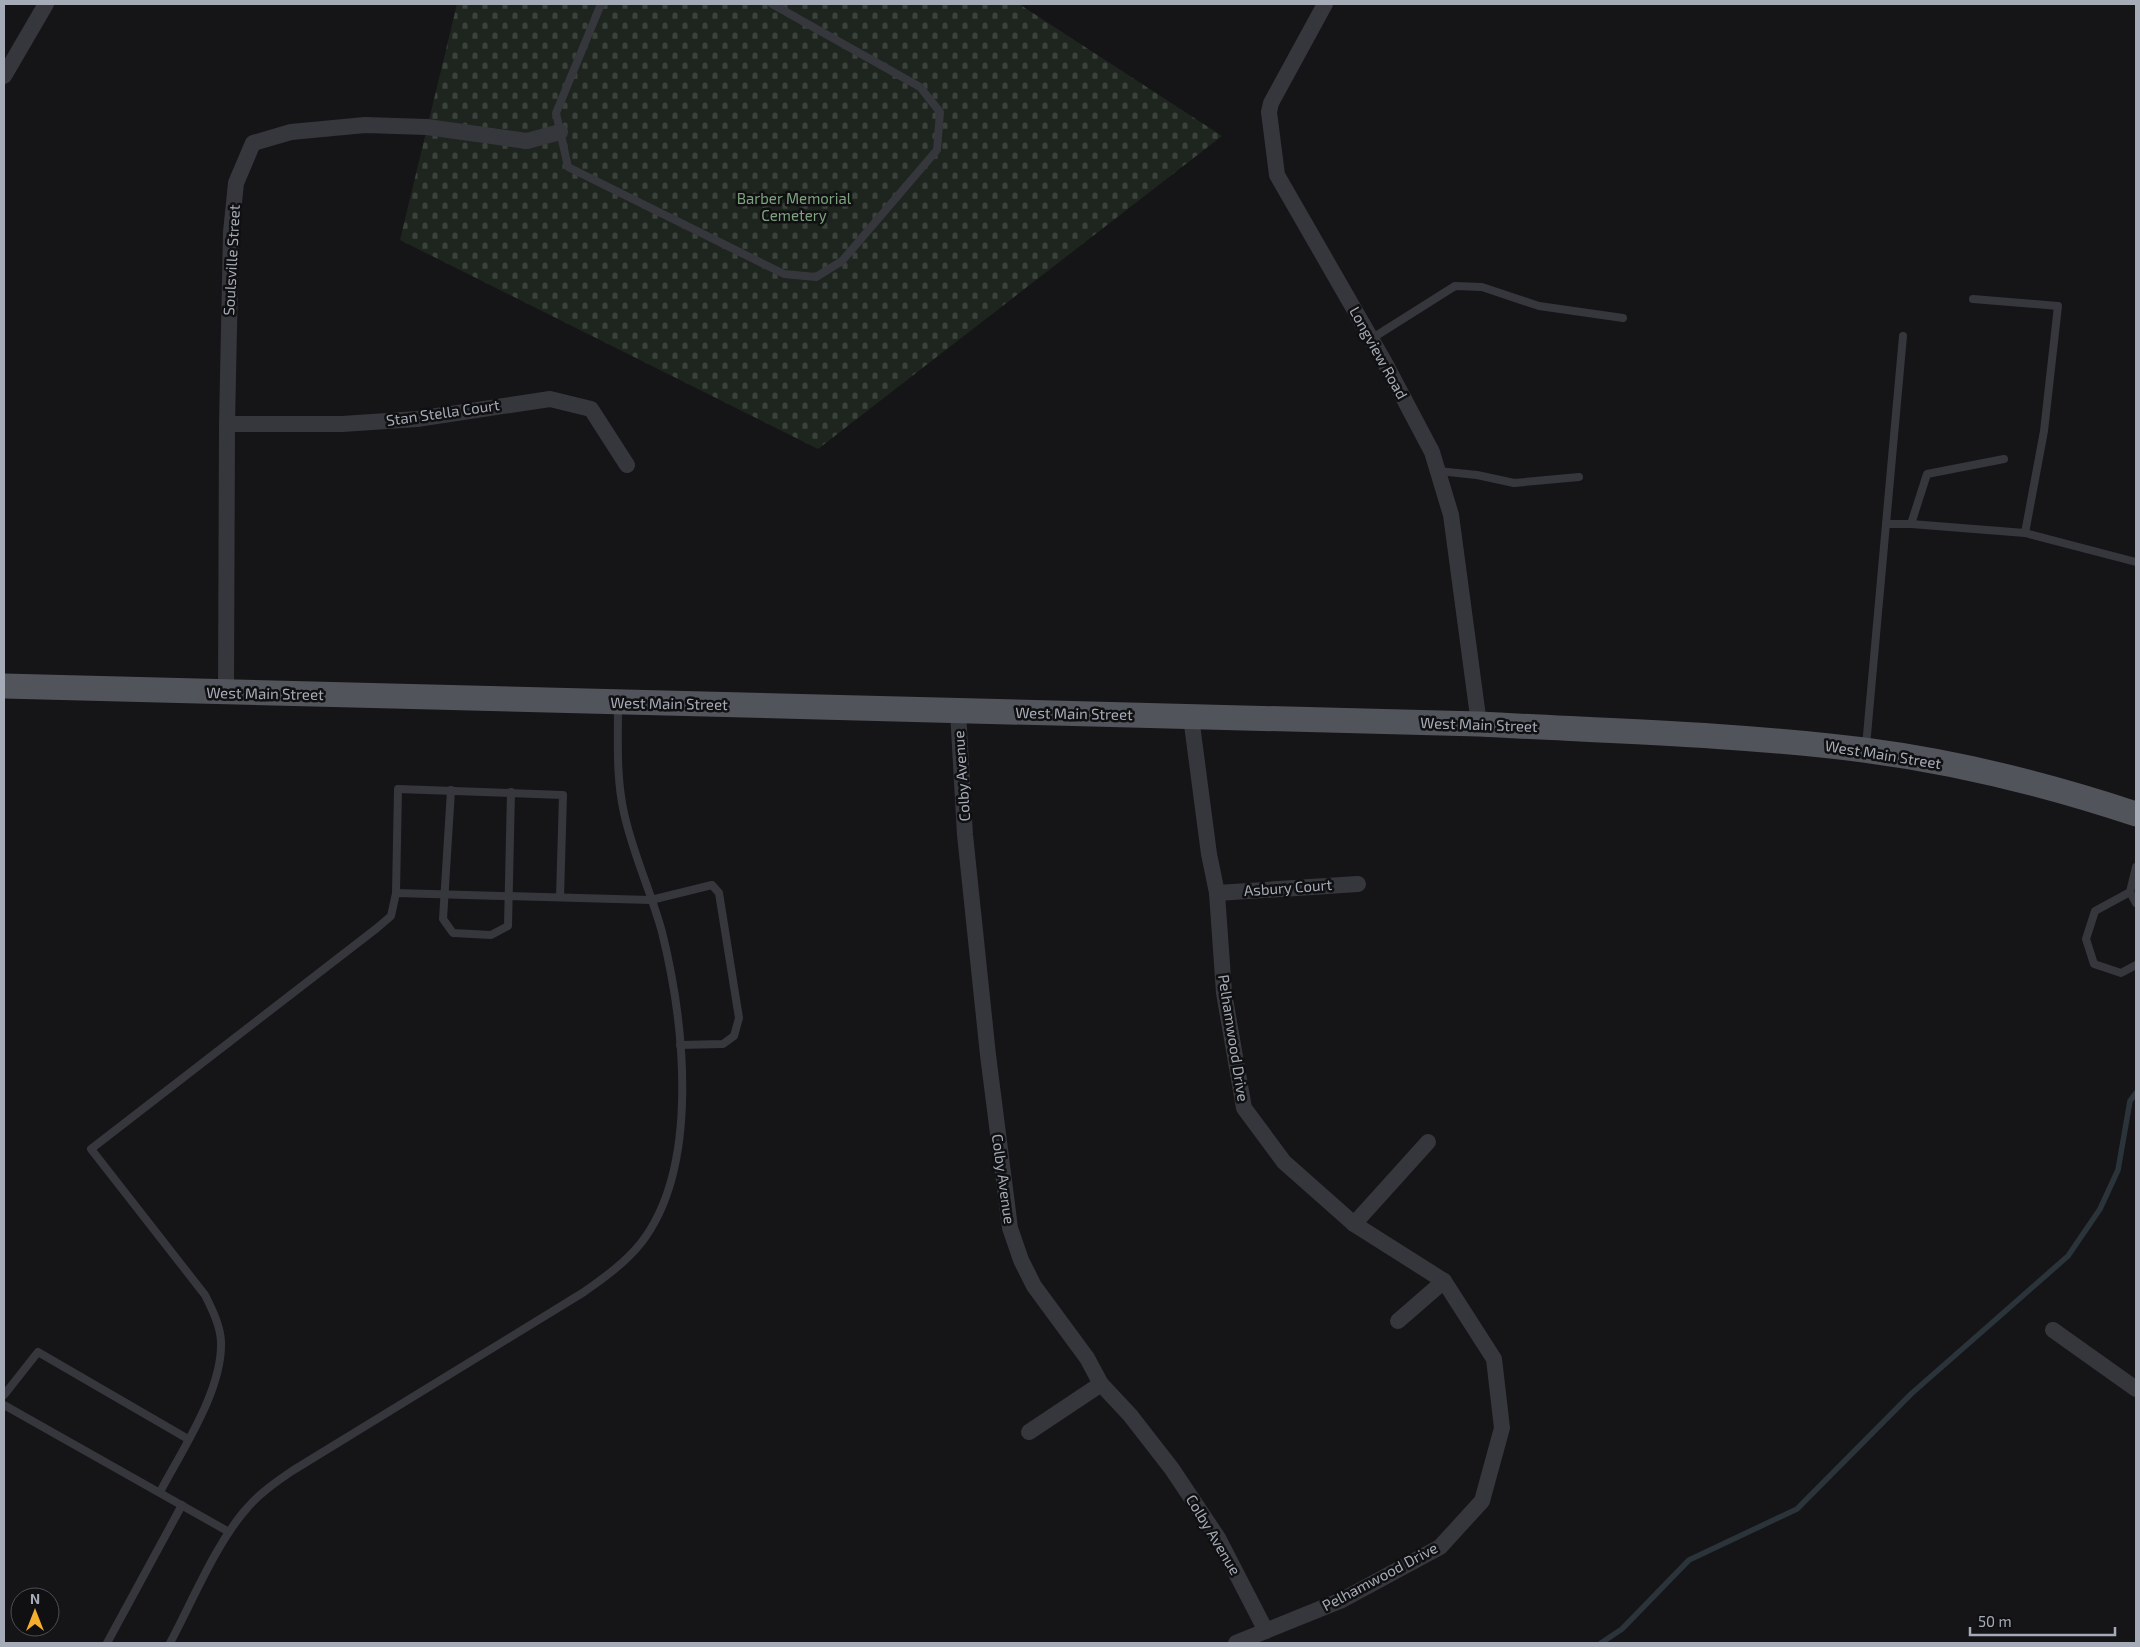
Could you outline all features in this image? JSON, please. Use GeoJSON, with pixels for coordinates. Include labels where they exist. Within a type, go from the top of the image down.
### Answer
{"type":"FeatureCollection","features":[{"type":"Feature","properties":{"kind":"main road","name":"West Main Street"},"geometry":{"type":"LineString","coordinates":[[4,686],[1479,724],[1709,736],[1865,750],[2029,783],[2136,814]]}},
{"type":"Feature","properties":{"kind":"street"},"geometry":{"type":"LineString","coordinates":[[4,76],[46,4]]}},
{"type":"Feature","properties":{"kind":"street","name":"Longview Road"},"geometry":{"type":"LineString","coordinates":[[1325,4],[1271,103],[1269,112],[1277,175],[1432,452],[1451,516],[1479,724]]}},
{"type":"Feature","properties":{"kind":"street","name":"Soulsville Street"},"geometry":{"type":"LineString","coordinates":[[226,693],[227,424],[231,232],[236,183],[253,143],[291,132],[365,125],[427,128],[527,141],[560,132]]}},
{"type":"Feature","properties":{"kind":"street","name":"Stan Stella Court"},"geometry":{"type":"LineString","coordinates":[[227,424],[342,424],[417,419],[550,398],[591,409],[627,465]]}},
{"type":"Feature","properties":{"kind":"street","name":"Colby Avenue"},"geometry":{"type":"LineString","coordinates":[[958,711],[965,835],[989,1065],[1010,1228],[1021,1260],[1034,1286],[1087,1358],[1101,1384],[1130,1415],[1172,1469],[1218,1538],[1266,1631]]}},
{"type":"Feature","properties":{"kind":"street","name":"Pelhamwood Drive"},"geometry":{"type":"LineString","coordinates":[[1191,717],[1209,854],[1217,892],[1224,993],[1244,1108],[1284,1162],[1354,1224],[1444,1281],[1494,1359],[1502,1428],[1482,1501],[1440,1547],[1342,1600],[1236,1643]]}},
{"type":"Feature","properties":{"kind":"street","name":"Asbury Court"},"geometry":{"type":"LineString","coordinates":[[1217,892],[1358,884]]}},
{"type":"Feature","properties":{"kind":"street"},"geometry":{"type":"LineString","coordinates":[[1354,1224],[1428,1142]]}},
{"type":"Feature","properties":{"kind":"street"},"geometry":{"type":"LineString","coordinates":[[1398,1321],[1444,1281]]}},
{"type":"Feature","properties":{"kind":"street"},"geometry":{"type":"LineString","coordinates":[[2053,1330],[2136,1389]]}},
{"type":"Feature","properties":{"kind":"street"},"geometry":{"type":"LineString","coordinates":[[1029,1432],[1101,1384]]}},
{"type":"Feature","properties":{"kind":"lane"},"geometry":{"type":"LineString","coordinates":[[602,4],[556,113],[568,167],[784,274],[816,277],[842,261],[936,150],[940,112],[920,87],[772,4]]}},
{"type":"Feature","properties":{"kind":"lane"},"geometry":{"type":"LineString","coordinates":[[1371,340],[1455,286],[1482,287],[1539,306],[1623,318]]}},
{"type":"Feature","properties":{"kind":"lane"},"geometry":{"type":"LineString","coordinates":[[1973,299],[2058,306],[2044,431],[2025,533]]}},
{"type":"Feature","properties":{"kind":"lane"},"geometry":{"type":"LineString","coordinates":[[1865,750],[1903,336]]}},
{"type":"Feature","properties":{"kind":"lane"},"geometry":{"type":"LineString","coordinates":[[1911,524],[1927,474],[2004,459]]}},
{"type":"Feature","properties":{"kind":"lane"},"geometry":{"type":"LineString","coordinates":[[1438,471],[1477,475],[1514,483],[1579,477]]}},
{"type":"Feature","properties":{"kind":"lane"},"geometry":{"type":"LineString","coordinates":[[1886,524],[1911,524],[2025,533],[2136,562]]}},
{"type":"Feature","properties":{"kind":"lane"},"geometry":{"type":"LineString","coordinates":[[170,1643],[228,1532],[248,1507],[267,1489],[292,1471],[584,1292],[622,1264],[641,1243],[654,1223],[665,1200],[676,1164],[681,1122],[680,1045],[672,984],[662,931],[630,840],[620,790],[618,702]]}},
{"type":"Feature","properties":{"kind":"lane"},"geometry":{"type":"LineString","coordinates":[[160,1492],[204,1409],[219,1364],[221,1341],[218,1324],[205,1295],[188,1271],[91,1150],[391,916],[396,893],[398,789],[563,795],[560,897]]}},
{"type":"Feature","properties":{"kind":"lane"},"geometry":{"type":"LineString","coordinates":[[451,790],[443,920],[452,933],[491,935],[508,926],[511,792]]}},
{"type":"Feature","properties":{"kind":"lane"},"geometry":{"type":"LineString","coordinates":[[2136,867],[2130,892],[2136,903]]}},
{"type":"Feature","properties":{"kind":"lane"},"geometry":{"type":"LineString","coordinates":[[396,893],[651,900],[712,886],[719,894],[739,1018],[734,1036],[723,1044],[680,1045]]}},
{"type":"Feature","properties":{"kind":"lane"},"geometry":{"type":"LineString","coordinates":[[2130,892],[2095,912],[2086,939],[2094,964],[2121,973],[2136,965]]}},
{"type":"Feature","properties":{"kind":"lane"},"geometry":{"type":"LineString","coordinates":[[4,1395],[38,1352],[188,1439]]}},
{"type":"Feature","properties":{"kind":"lane"},"geometry":{"type":"LineString","coordinates":[[4,1405],[228,1532]]}},
{"type":"Feature","properties":{"kind":"lane"},"geometry":{"type":"LineString","coordinates":[[107,1643],[182,1505]]}},
{"type":"Feature","properties":{"kind":"green space","name":"Barber Memorial Cemetery"},"geometry":{"type":"Polygon","coordinates":[[[457,4],[1019,4],[1222,136],[818,449],[400,240],[457,4]]]}},
{"type":"Feature","properties":{"kind":"waterway"},"geometry":{"type":"LineString","coordinates":[[1601,1643],[1622,1629],[1689,1560],[1797,1509],[1911,1394],[2068,1256],[2100,1209],[2118,1170],[2130,1101],[2136,1093]]}}]}
